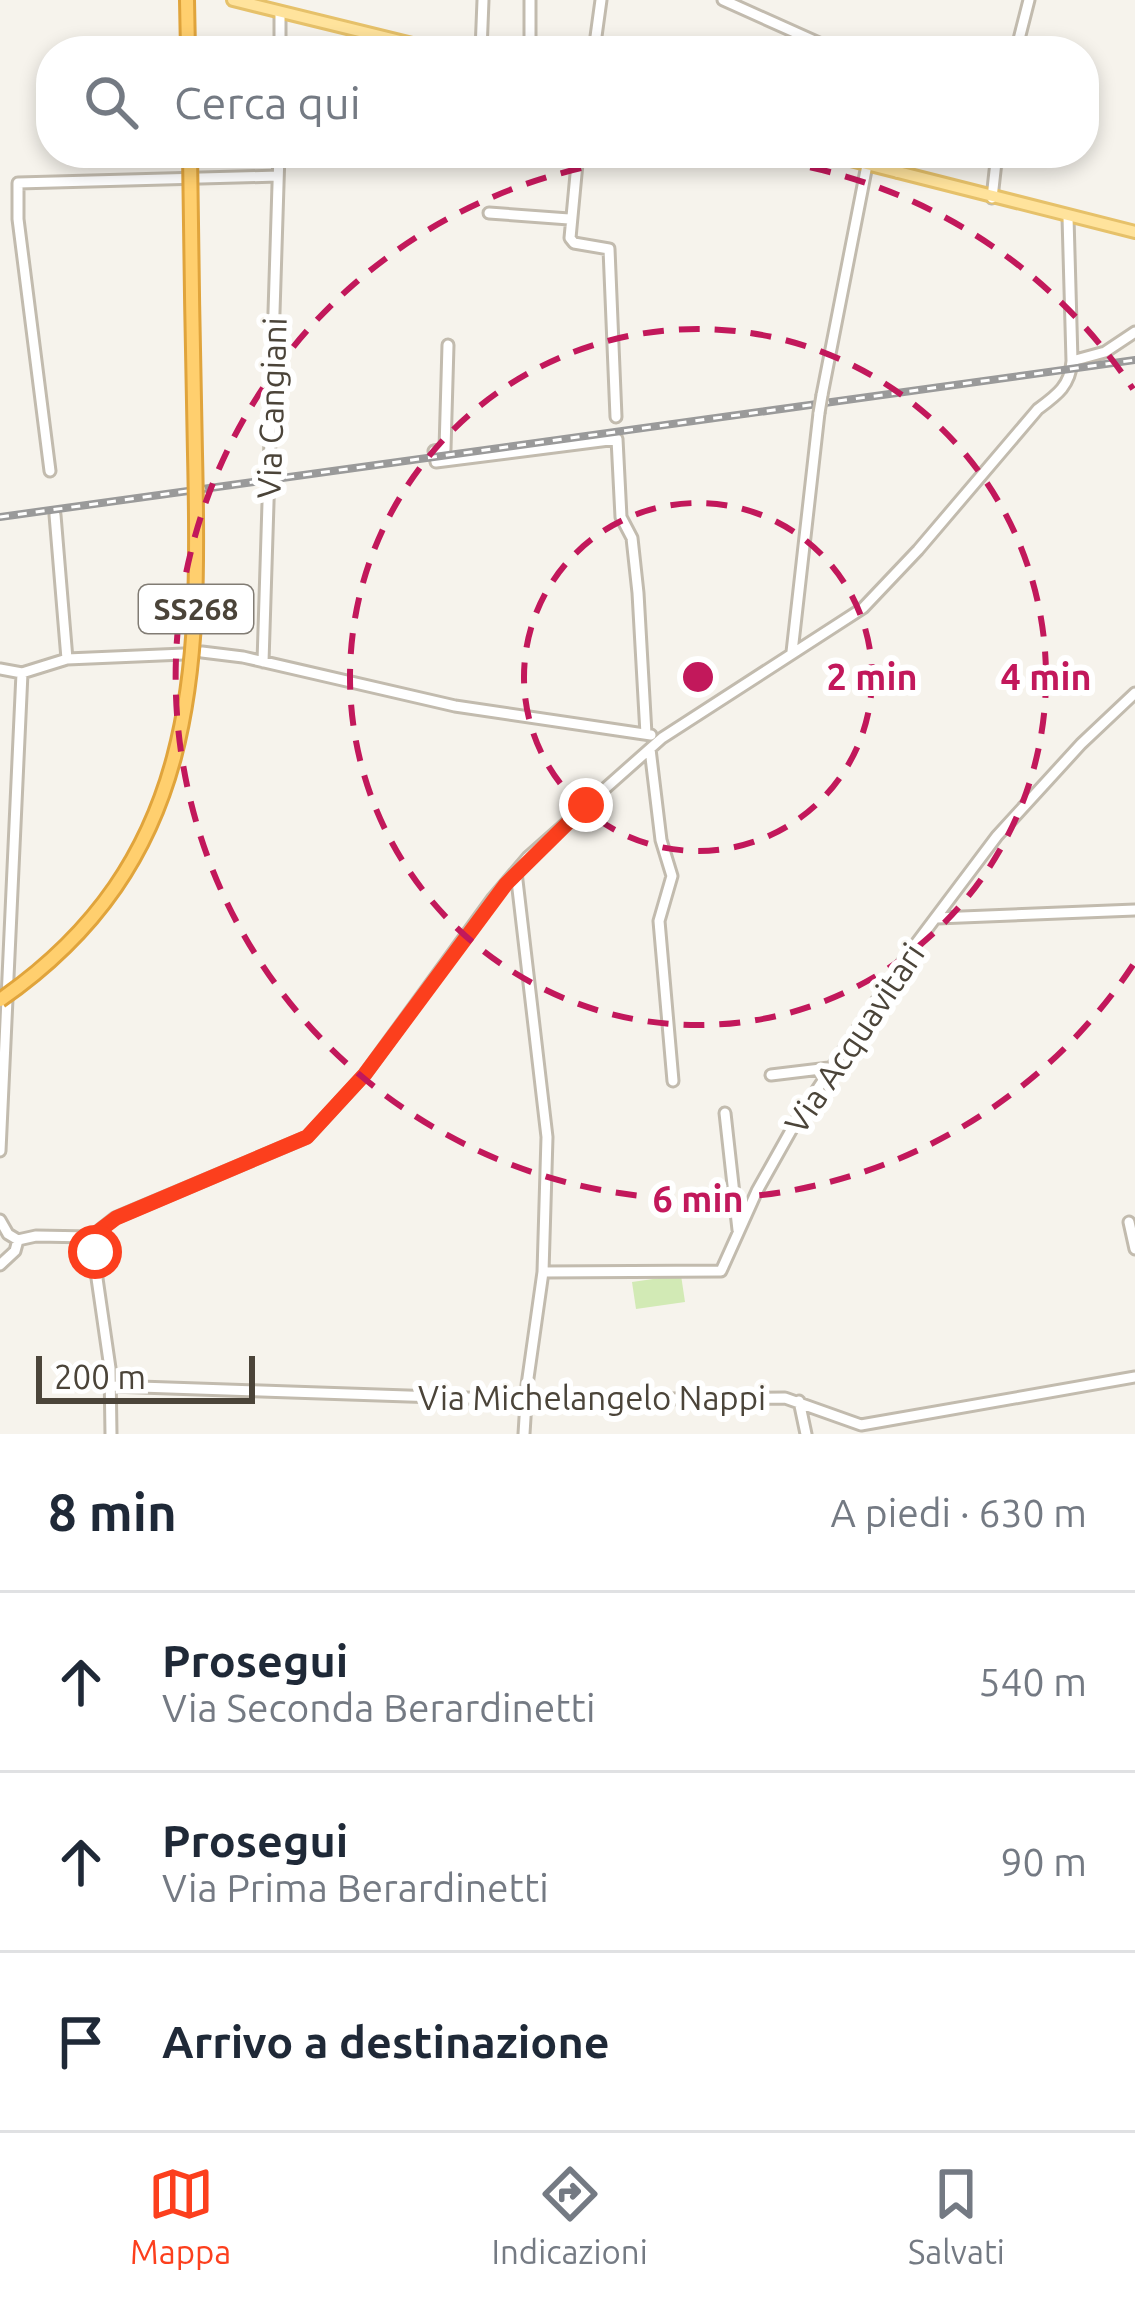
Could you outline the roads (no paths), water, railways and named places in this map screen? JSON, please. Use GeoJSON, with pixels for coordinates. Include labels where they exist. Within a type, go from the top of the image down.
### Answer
{"type":"FeatureCollection","features":[{"type":"Feature","properties":{"kind":"highway"},"geometry":{"type":"LineString","coordinates":[[187,0],[188,36]]}},
{"type":"Feature","properties":{"kind":"highway","name":"SS268"},"geometry":{"type":"LineString","coordinates":[[0,1000],[59,952],[114,888],[162,800],[183,727],[197,586],[190,168]]}},
{"type":"Feature","properties":{"kind":"main road"},"geometry":{"type":"LineString","coordinates":[[233,0],[379,36]]}},
{"type":"Feature","properties":{"kind":"main road"},"geometry":{"type":"LineString","coordinates":[[880,168],[1135,232]]}},
{"type":"Feature","properties":{"kind":"street"},"geometry":{"type":"LineString","coordinates":[[482,36],[483,0]]}},
{"type":"Feature","properties":{"kind":"street"},"geometry":{"type":"LineString","coordinates":[[530,0],[530,36]]}},
{"type":"Feature","properties":{"kind":"street"},"geometry":{"type":"LineString","coordinates":[[596,36],[601,0]]}},
{"type":"Feature","properties":{"kind":"street"},"geometry":{"type":"LineString","coordinates":[[723,0],[803,36]]}},
{"type":"Feature","properties":{"kind":"street"},"geometry":{"type":"LineString","coordinates":[[1020,36],[1029,0]]}},
{"type":"Feature","properties":{"kind":"street"},"geometry":{"type":"LineString","coordinates":[[280,12],[280,36]]}},
{"type":"Feature","properties":{"kind":"street","name":"Via Cangiani"},"geometry":{"type":"LineString","coordinates":[[263,662],[278,168]]}},
{"type":"Feature","properties":{"kind":"street"},"geometry":{"type":"LineString","coordinates":[[576,168],[570,238],[574,243],[609,249],[616,417]]}},
{"type":"Feature","properties":{"kind":"street"},"geometry":{"type":"LineString","coordinates":[[792,652],[819,412],[866,168]]}},
{"type":"Feature","properties":{"kind":"street"},"geometry":{"type":"LineString","coordinates":[[897,168],[897,172]]}},
{"type":"Feature","properties":{"kind":"street"},"geometry":{"type":"LineString","coordinates":[[992,197],[996,168]]}},
{"type":"Feature","properties":{"kind":"street"},"geometry":{"type":"LineString","coordinates":[[50,471],[18,219],[18,184],[278,176]]}},
{"type":"Feature","properties":{"kind":"street"},"geometry":{"type":"LineString","coordinates":[[490,213],[569,219]]}},
{"type":"Feature","properties":{"kind":"street"},"geometry":{"type":"LineString","coordinates":[[0,1220],[18,1240],[91,1237],[116,1218],[307,1137],[365,1074],[516,872],[662,738],[863,608],[1038,409],[1065,387],[1072,361],[1068,217]]}},
{"type":"Feature","properties":{"kind":"street"},"geometry":{"type":"LineString","coordinates":[[1072,361],[1106,352],[1135,332]]}},
{"type":"Feature","properties":{"kind":"street"},"geometry":{"type":"LineString","coordinates":[[448,344],[445,449],[434,451],[436,462],[617,439],[621,517],[632,538],[638,592],[646,734]]}},
{"type":"Feature","properties":{"kind":"street"},"geometry":{"type":"LineString","coordinates":[[55,515],[67,659]]}},
{"type":"Feature","properties":{"kind":"street"},"geometry":{"type":"LineString","coordinates":[[202,652],[455,706],[662,738]]}},
{"type":"Feature","properties":{"kind":"street"},"geometry":{"type":"LineString","coordinates":[[0,669],[22,673],[67,659],[184,654]]}},
{"type":"Feature","properties":{"kind":"street"},"geometry":{"type":"LineString","coordinates":[[0,1151],[22,673]]}},
{"type":"Feature","properties":{"kind":"street","name":"Via Acquavitari"},"geometry":{"type":"LineString","coordinates":[[543,1272],[714,1273],[724,1266],[757,1190],[829,1068],[936,918],[997,836],[1135,693]]}},
{"type":"Feature","properties":{"kind":"street"},"geometry":{"type":"LineString","coordinates":[[650,749],[662,840],[672,876],[658,921],[673,1081]]}},
{"type":"Feature","properties":{"kind":"street"},"geometry":{"type":"LineString","coordinates":[[516,872],[544,1097],[543,1272],[524,1434]]}},
{"type":"Feature","properties":{"kind":"street"},"geometry":{"type":"LineString","coordinates":[[936,918],[1135,910]]}},
{"type":"Feature","properties":{"kind":"street"},"geometry":{"type":"LineString","coordinates":[[771,1075],[829,1068]]}},
{"type":"Feature","properties":{"kind":"street"},"geometry":{"type":"LineString","coordinates":[[725,1113],[738,1230]]}},
{"type":"Feature","properties":{"kind":"street"},"geometry":{"type":"LineString","coordinates":[[1129,1222],[1135,1249]]}},
{"type":"Feature","properties":{"kind":"street"},"geometry":{"type":"LineString","coordinates":[[91,1237],[111,1386],[112,1434]]}},
{"type":"Feature","properties":{"kind":"street"},"geometry":{"type":"LineString","coordinates":[[0,1265],[18,1240]]}},
{"type":"Feature","properties":{"kind":"street","name":"Via Michelangelo Nappi"},"geometry":{"type":"LineString","coordinates":[[111,1386],[526,1400],[800,1401],[845,1421],[868,1424],[1135,1377]]}},
{"type":"Feature","properties":{"kind":"street"},"geometry":{"type":"LineString","coordinates":[[800,1401],[806,1434]]}},
{"type":"Feature","properties":{"kind":"railway"},"geometry":{"type":"LineString","coordinates":[[0,517],[1135,360]]}}]}
